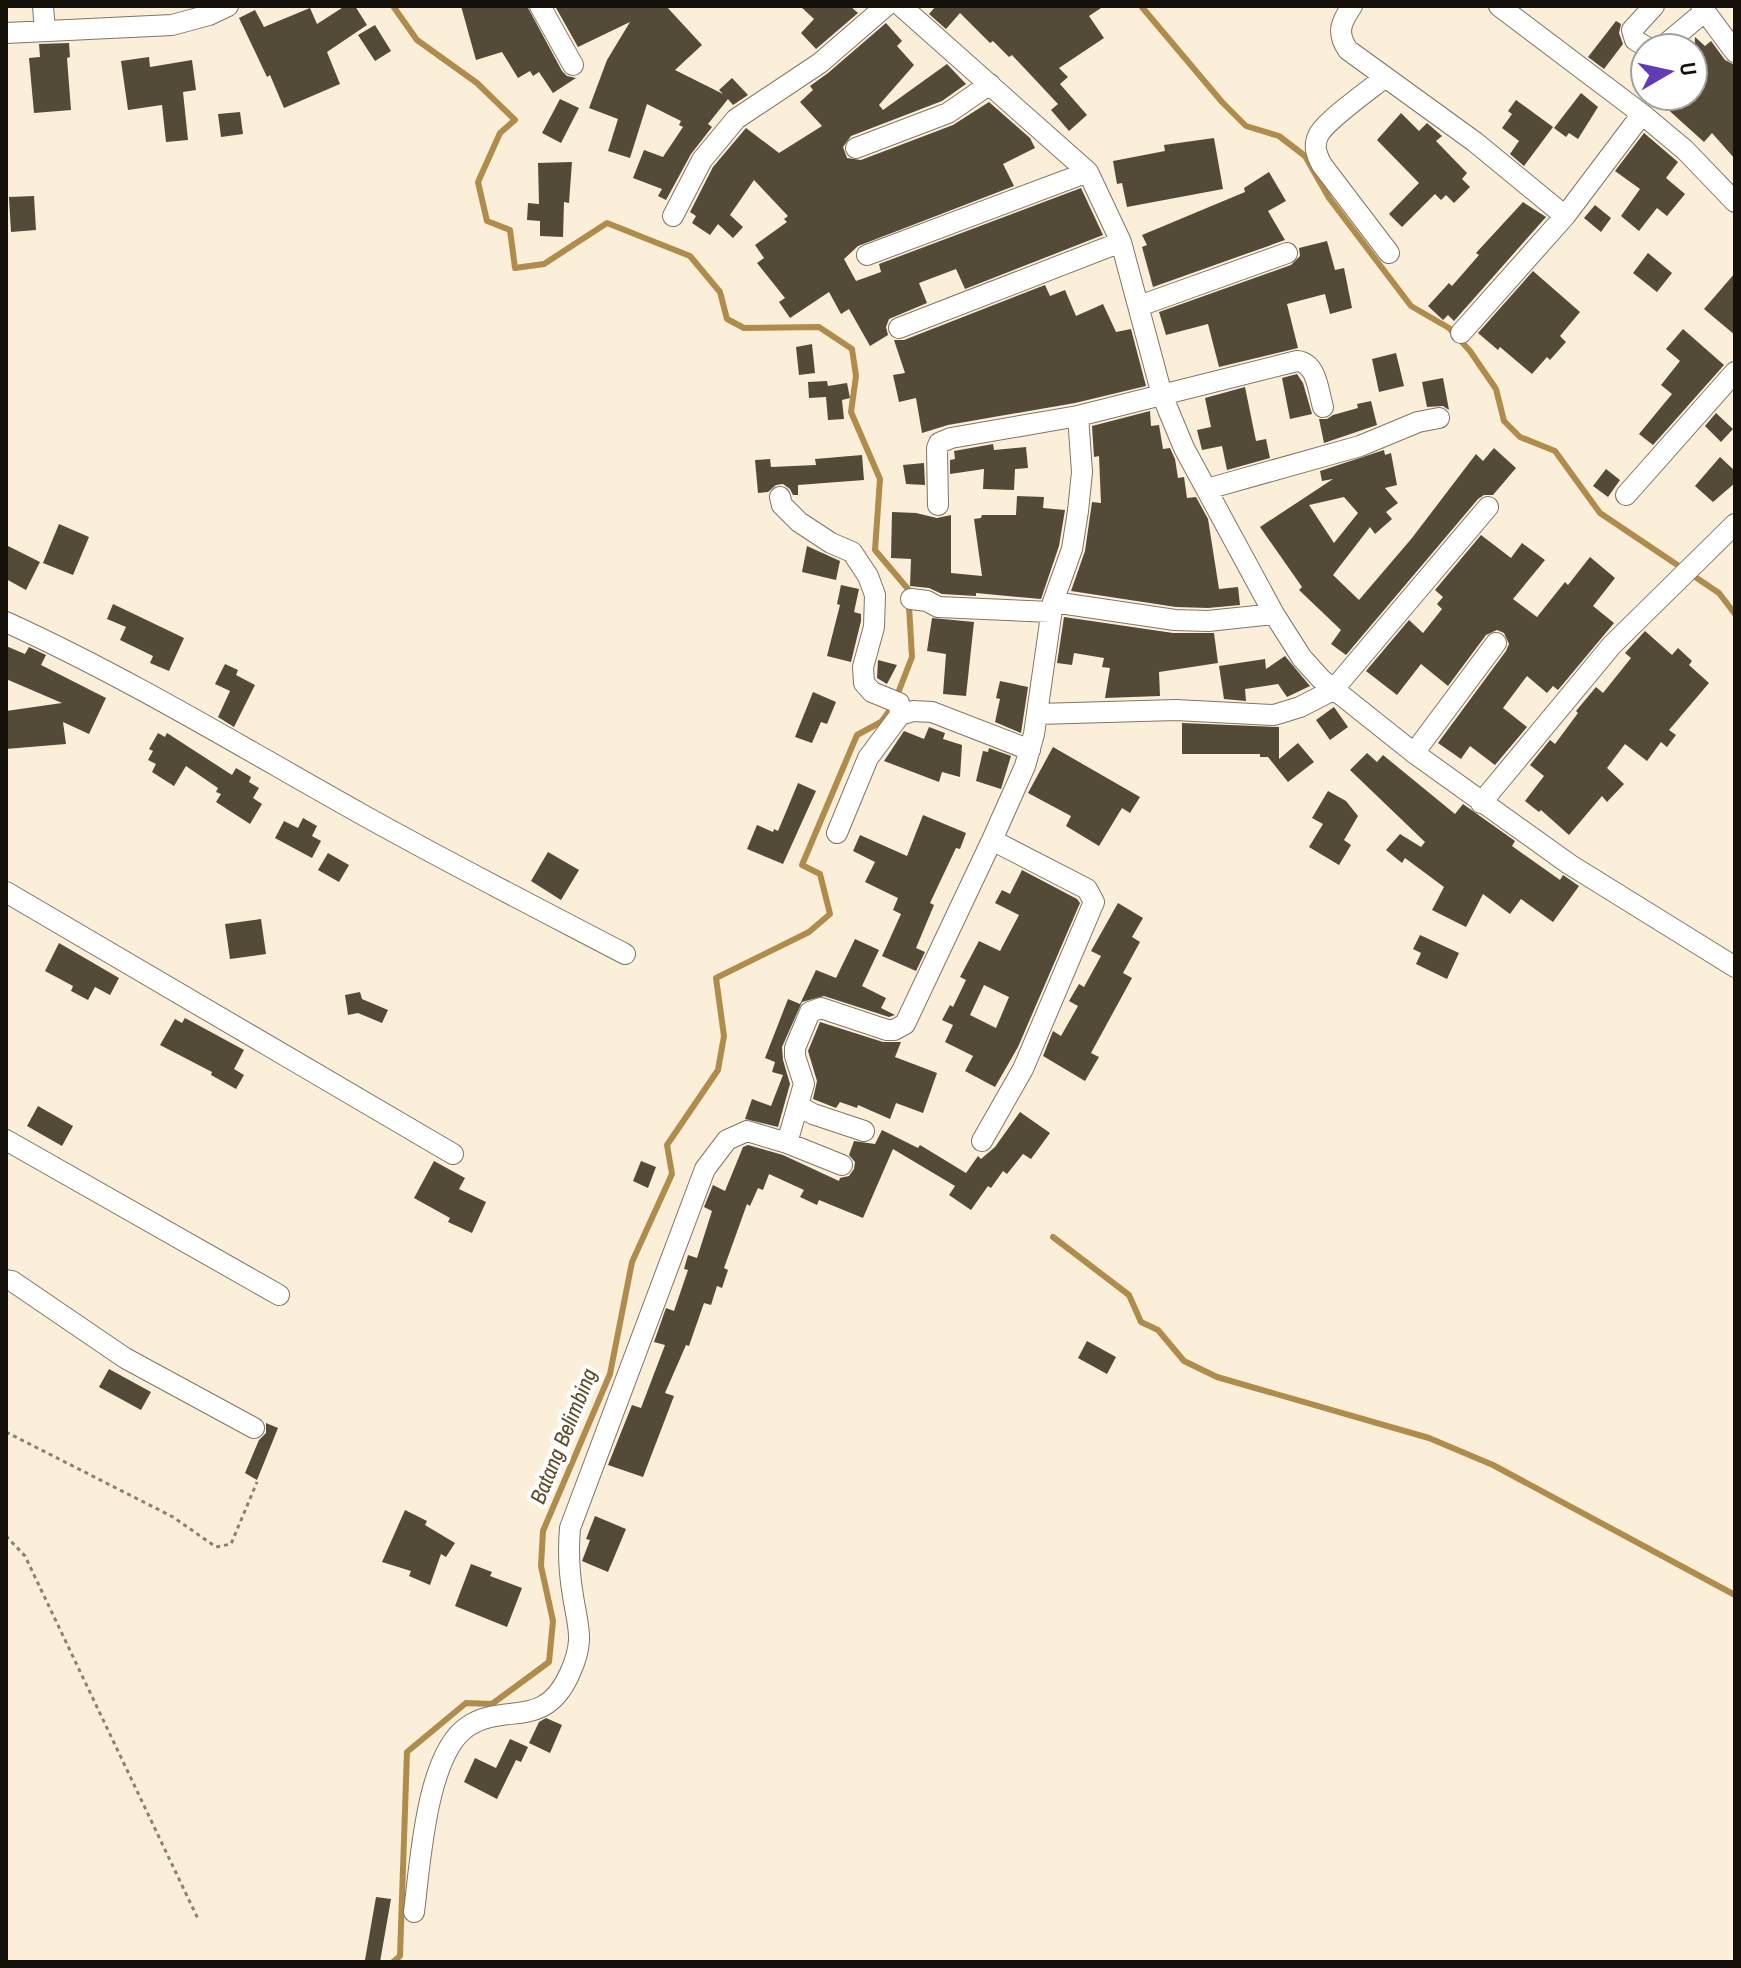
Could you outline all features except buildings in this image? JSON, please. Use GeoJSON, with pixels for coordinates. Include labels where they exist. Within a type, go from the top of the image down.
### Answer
{"type":"FeatureCollection","features":[{"type":"Feature","properties":{"kind":"street"},"geometry":{"type":"LineString","coordinates":[[43,6],[45,31]]}},
{"type":"Feature","properties":{"kind":"street"},"geometry":{"type":"LineString","coordinates":[[6,33],[172,25],[209,15],[228,6]]}},
{"type":"Feature","properties":{"kind":"street"},"geometry":{"type":"LineString","coordinates":[[540,6],[573,65]]}},
{"type":"Feature","properties":{"kind":"street"},"geometry":{"type":"LineString","coordinates":[[673,216],[702,160],[736,119],[820,63],[886,6]]}},
{"type":"Feature","properties":{"kind":"street"},"geometry":{"type":"LineString","coordinates":[[901,6],[1088,172],[1121,242],[1162,395],[1184,448],[1274,614],[1302,658],[1333,690],[1481,803],[1569,864],[1735,967]]}},
{"type":"Feature","properties":{"kind":"street"},"geometry":{"type":"LineString","coordinates":[[1352,6],[1339,29],[1341,40],[1348,50],[1475,142],[1565,216]]}},
{"type":"Feature","properties":{"kind":"street"},"geometry":{"type":"LineString","coordinates":[[1499,6],[1642,114],[1685,150],[1735,202]]}},
{"type":"Feature","properties":{"kind":"street"},"geometry":{"type":"LineString","coordinates":[[1633,32],[1654,6]]}},
{"type":"Feature","properties":{"kind":"street"},"geometry":{"type":"LineString","coordinates":[[1678,32],[1702,9],[1732,43]]}},
{"type":"Feature","properties":{"kind":"street"},"geometry":{"type":"LineString","coordinates":[[1384,78],[1324,128],[1316,144],[1316,154],[1389,253]]}},
{"type":"Feature","properties":{"kind":"street"},"geometry":{"type":"LineString","coordinates":[[856,148],[948,113],[990,84]]}},
{"type":"Feature","properties":{"kind":"street"},"geometry":{"type":"LineString","coordinates":[[1461,333],[1565,216],[1642,114]]}},
{"type":"Feature","properties":{"kind":"street"},"geometry":{"type":"LineString","coordinates":[[867,255],[1088,172]]}},
{"type":"Feature","properties":{"kind":"street"},"geometry":{"type":"LineString","coordinates":[[899,328],[1121,242]]}},
{"type":"Feature","properties":{"kind":"street"},"geometry":{"type":"LineString","coordinates":[[1139,306],[1287,253]]}},
{"type":"Feature","properties":{"kind":"street"},"geometry":{"type":"LineString","coordinates":[[938,505],[936,456],[939,443],[951,438],[1078,416],[1302,361],[1312,370],[1323,407]]}},
{"type":"Feature","properties":{"kind":"street"},"geometry":{"type":"LineString","coordinates":[[1626,495],[1735,372]]}},
{"type":"Feature","properties":{"kind":"street"},"geometry":{"type":"LineString","coordinates":[[787,1143],[804,1078],[795,1052],[797,1040],[810,1012],[821,1008],[887,1030],[905,1024],[992,840],[1030,750],[1038,714],[1052,607],[1072,549],[1078,511],[1082,472],[1078,416]]}},
{"type":"Feature","properties":{"kind":"street"},"geometry":{"type":"LineString","coordinates":[[1207,489],[1360,446],[1418,422],[1439,418]]}},
{"type":"Feature","properties":{"kind":"street"},"geometry":{"type":"LineString","coordinates":[[780,497],[782,505],[799,522],[831,543],[852,552],[868,576],[875,595],[874,627],[863,667],[864,683],[872,692],[900,709],[932,712],[1030,750]]}},
{"type":"Feature","properties":{"kind":"street"},"geometry":{"type":"LineString","coordinates":[[1038,714],[1176,710],[1274,715],[1300,707],[1333,690],[1488,507]]}},
{"type":"Feature","properties":{"kind":"street"},"geometry":{"type":"LineString","coordinates":[[1481,803],[1612,645],[1735,524]]}},
{"type":"Feature","properties":{"kind":"street"},"geometry":{"type":"LineString","coordinates":[[911,599],[927,601],[938,607],[1052,607],[1175,620],[1208,621],[1274,614]]}},
{"type":"Feature","properties":{"kind":"street"},"geometry":{"type":"LineString","coordinates":[[6,622],[162,701],[366,817],[625,954]]}},
{"type":"Feature","properties":{"kind":"street"},"geometry":{"type":"LineString","coordinates":[[1414,753],[1496,643]]}},
{"type":"Feature","properties":{"kind":"street"},"geometry":{"type":"LineString","coordinates":[[837,833],[868,758],[900,709]]}},
{"type":"Feature","properties":{"kind":"street"},"geometry":{"type":"LineString","coordinates":[[982,1141],[1023,1069],[1094,902],[1087,889],[992,840]]}},
{"type":"Feature","properties":{"kind":"street"},"geometry":{"type":"LineString","coordinates":[[6,892],[453,1154]]}},
{"type":"Feature","properties":{"kind":"street"},"geometry":{"type":"LineString","coordinates":[[799,1106],[813,1114],[864,1131]]}},
{"type":"Feature","properties":{"kind":"street"},"geometry":{"type":"LineString","coordinates":[[414,1912],[425,1825],[447,1751],[467,1727],[495,1716],[523,1715],[538,1709],[558,1694],[570,1674],[580,1647],[580,1626],[568,1551],[570,1528],[705,1169],[723,1145],[740,1133],[754,1132],[842,1165]]}},
{"type":"Feature","properties":{"kind":"street"},"geometry":{"type":"LineString","coordinates":[[6,1140],[279,1295]]}},
{"type":"Feature","properties":{"kind":"street"},"geometry":{"type":"LineString","coordinates":[[6,1280],[12,1281],[125,1358],[254,1428]]}},
{"type":"Feature","properties":{"kind":"path"},"geometry":{"type":"LineString","coordinates":[[6,1432],[173,1517],[216,1547],[231,1544],[257,1482]]}},
{"type":"Feature","properties":{"kind":"path"},"geometry":{"type":"LineString","coordinates":[[6,1536],[25,1556],[199,1921]]}},
{"type":"Feature","properties":{"kind":"waterway","name":"Batang Belimbing"},"geometry":{"type":"LineString","coordinates":[[393,6],[417,40],[477,83],[515,120],[500,133],[478,182],[487,221],[510,230],[515,268],[544,264],[607,223],[690,256],[720,292],[727,319],[744,328],[819,327],[852,349],[856,376],[851,412],[880,479],[875,550],[908,589],[912,657],[893,706],[881,722],[857,735],[802,865],[820,874],[830,914],[809,932],[716,978],[724,1036],[718,1070],[667,1145],[672,1174],[632,1262],[610,1374],[543,1531],[541,1566],[553,1621],[549,1662],[492,1704],[466,1703],[407,1752],[400,1956],[393,1962]]}},
{"type":"Feature","properties":{"kind":"waterway"},"geometry":{"type":"LineString","coordinates":[[1141,6],[1246,126],[1279,136],[1305,156],[1329,198],[1411,306],[1449,328],[1470,351],[1496,389],[1504,421],[1520,437],[1555,451],[1600,513],[1719,593],[1735,614]]}},
{"type":"Feature","properties":{"kind":"waterway"},"geometry":{"type":"LineString","coordinates":[[1053,1237],[1129,1295],[1141,1322],[1158,1330],[1184,1361],[1217,1377],[1429,1438],[1493,1465],[1735,1595]]}}]}
